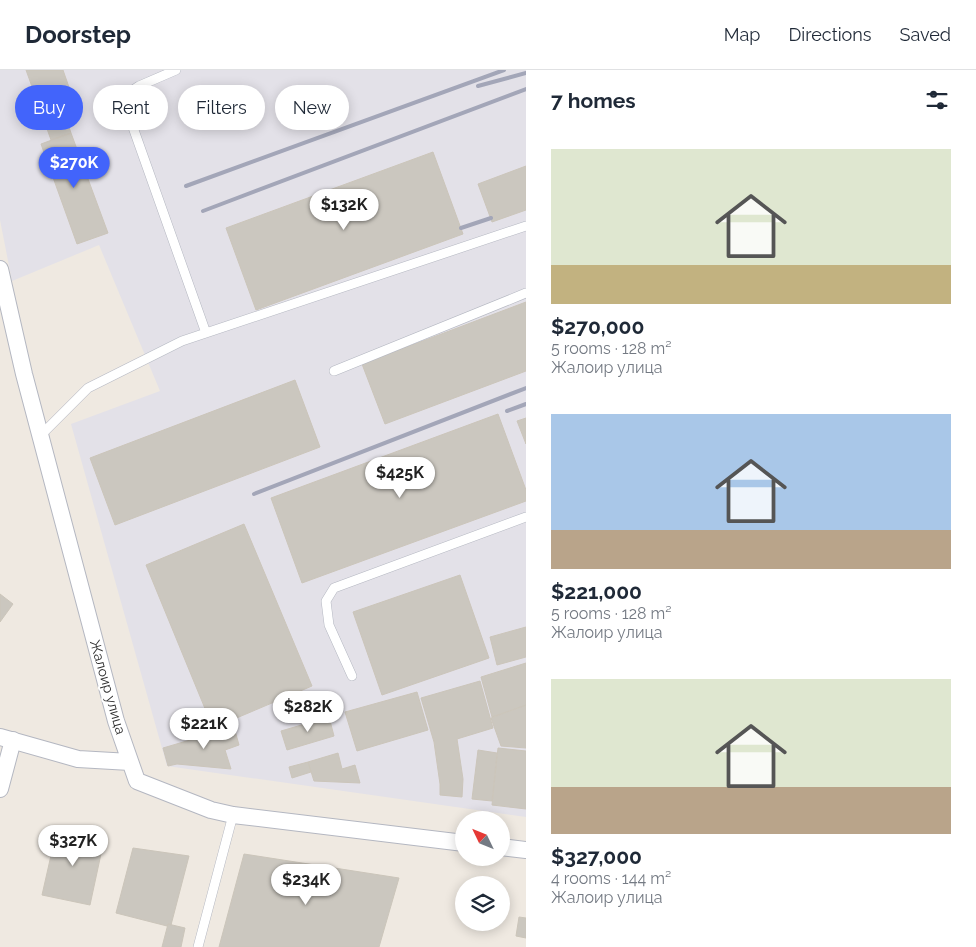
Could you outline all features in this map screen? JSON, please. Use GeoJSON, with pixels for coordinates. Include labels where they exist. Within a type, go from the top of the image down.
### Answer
{"type":"FeatureCollection","features":[{"type":"Feature","properties":{"kind":"street","name":"Жалоир улица"},"geometry":{"type":"LineString","coordinates":[[1,275],[24,374],[116,721],[137,782],[211,810],[233,815],[455,842]]}},
{"type":"Feature","properties":{"kind":"street"},"geometry":{"type":"LineString","coordinates":[[0,790],[7,738],[78,759],[130,762]]}},
{"type":"Feature","properties":{"kind":"street"},"geometry":{"type":"LineString","coordinates":[[510,848],[526,850]]}},
{"type":"Feature","properties":{"kind":"lane"},"geometry":{"type":"LineString","coordinates":[[176,70],[139,86],[130,92],[124,102],[206,333]]}},
{"type":"Feature","properties":{"kind":"lane"},"geometry":{"type":"LineString","coordinates":[[41,435],[88,388],[182,341],[526,226]]}},
{"type":"Feature","properties":{"kind":"lane"},"geometry":{"type":"LineString","coordinates":[[334,371],[526,293]]}},
{"type":"Feature","properties":{"kind":"lane"},"geometry":{"type":"LineString","coordinates":[[352,676],[329,625],[326,602],[334,588],[526,517]]}},
{"type":"Feature","properties":{"kind":"lane"},"geometry":{"type":"LineString","coordinates":[[198,947],[233,815]]}},
{"type":"Feature","properties":{"kind":"shaded area"},"geometry":{"type":"Polygon","coordinates":[[[0,70],[526,70],[526,817],[510,815],[510,811],[484,811],[167,766],[71,424],[160,391],[99,245],[12,281],[0,220],[0,70]]]}},
{"type":"Feature","properties":{"kind":"building"},"geometry":{"type":"Polygon","coordinates":[[[26,70],[63,70],[68,85],[31,85],[26,70]]]}},
{"type":"Feature","properties":{"kind":"building"},"geometry":{"type":"Polygon","coordinates":[[[47,130],[70,130],[71,133],[51,140],[47,130]]]}},
{"type":"Feature","properties":{"kind":"building"},"geometry":{"type":"Polygon","coordinates":[[[71,133],[108,233],[77,244],[41,144],[71,133]]]}},
{"type":"Feature","properties":{"kind":"building"},"geometry":{"type":"Polygon","coordinates":[[[433,152],[463,234],[256,310],[226,228],[433,152]]]}},
{"type":"Feature","properties":{"kind":"building"},"geometry":{"type":"Polygon","coordinates":[[[526,166],[526,210],[492,222],[478,184],[526,166]]]}},
{"type":"Feature","properties":{"kind":"building"},"geometry":{"type":"Polygon","coordinates":[[[526,302],[526,371],[385,424],[362,364],[526,302]]]}},
{"type":"Feature","properties":{"kind":"building"},"geometry":{"type":"Polygon","coordinates":[[[295,380],[320,447],[115,525],[90,458],[295,380]]]}},
{"type":"Feature","properties":{"kind":"building"},"geometry":{"type":"Polygon","coordinates":[[[498,414],[526,490],[526,501],[302,583],[271,498],[498,414]]]}},
{"type":"Feature","properties":{"kind":"building"},"geometry":{"type":"Polygon","coordinates":[[[526,418],[526,444],[517,421],[526,418]]]}},
{"type":"Feature","properties":{"kind":"building"},"geometry":{"type":"Polygon","coordinates":[[[244,524],[312,686],[213,728],[146,565],[244,524]]]}},
{"type":"Feature","properties":{"kind":"building"},"geometry":{"type":"Polygon","coordinates":[[[460,575],[489,658],[382,695],[353,612],[460,575]]]}},
{"type":"Feature","properties":{"kind":"building"},"geometry":{"type":"Polygon","coordinates":[[[0,594],[13,604],[0,622],[0,594]]]}},
{"type":"Feature","properties":{"kind":"building"},"geometry":{"type":"Polygon","coordinates":[[[526,627],[526,657],[497,665],[490,637],[526,627]]]}},
{"type":"Feature","properties":{"kind":"building"},"geometry":{"type":"Polygon","coordinates":[[[526,663],[526,705],[492,717],[481,677],[526,663]]]}},
{"type":"Feature","properties":{"kind":"building"},"geometry":{"type":"Polygon","coordinates":[[[480,681],[493,728],[457,739],[463,779],[462,797],[440,795],[434,742],[421,698],[480,681]]]}},
{"type":"Feature","properties":{"kind":"building"},"geometry":{"type":"Polygon","coordinates":[[[417,692],[428,730],[357,751],[345,712],[417,692]]]}},
{"type":"Feature","properties":{"kind":"building"},"geometry":{"type":"Polygon","coordinates":[[[526,705],[526,748],[501,746],[491,718],[526,705]]]}},
{"type":"Feature","properties":{"kind":"building"},"geometry":{"type":"Polygon","coordinates":[[[329,717],[334,736],[287,750],[281,731],[329,717]]]}},
{"type":"Feature","properties":{"kind":"building"},"geometry":{"type":"Polygon","coordinates":[[[234,727],[239,745],[225,750],[231,769],[177,764],[168,766],[163,748],[234,727]]]}},
{"type":"Feature","properties":{"kind":"building"},"geometry":{"type":"Polygon","coordinates":[[[498,748],[526,751],[526,809],[492,805],[498,748]]]}},
{"type":"Feature","properties":{"kind":"building"},"geometry":{"type":"Polygon","coordinates":[[[478,750],[497,753],[492,801],[472,799],[478,750]]]}},
{"type":"Feature","properties":{"kind":"building"},"geometry":{"type":"Polygon","coordinates":[[[338,753],[342,769],[355,765],[360,783],[314,781],[308,762],[338,753]]]}},
{"type":"Feature","properties":{"kind":"building"},"geometry":{"type":"Polygon","coordinates":[[[308,762],[311,772],[292,778],[289,767],[308,762]]]}},
{"type":"Feature","properties":{"kind":"building"},"geometry":{"type":"Polygon","coordinates":[[[57,829],[104,840],[90,905],[42,895],[57,829]]]}},
{"type":"Feature","properties":{"kind":"building"},"geometry":{"type":"Polygon","coordinates":[[[133,848],[189,856],[171,925],[168,924],[167,926],[116,913],[133,848]]]}},
{"type":"Feature","properties":{"kind":"building"},"geometry":{"type":"Polygon","coordinates":[[[244,854],[399,878],[379,947],[219,947],[244,854]]]}},
{"type":"Feature","properties":{"kind":"building"},"geometry":{"type":"Polygon","coordinates":[[[519,917],[526,918],[526,938],[516,936],[519,917]]]}},
{"type":"Feature","properties":{"kind":"building"},"geometry":{"type":"Polygon","coordinates":[[[168,924],[185,928],[181,947],[162,947],[168,924]]]}},
{"type":"Feature","properties":{"kind":"railway"},"geometry":{"type":"LineString","coordinates":[[186,186],[504,70]]}},
{"type":"Feature","properties":{"kind":"railway"},"geometry":{"type":"LineString","coordinates":[[478,86],[526,73]]}},
{"type":"Feature","properties":{"kind":"railway"},"geometry":{"type":"LineString","coordinates":[[203,211],[526,89]]}},
{"type":"Feature","properties":{"kind":"railway"},"geometry":{"type":"LineString","coordinates":[[461,228],[491,218]]}},
{"type":"Feature","properties":{"kind":"railway"},"geometry":{"type":"LineString","coordinates":[[254,494],[526,388]]}},
{"type":"Feature","properties":{"kind":"railway"},"geometry":{"type":"LineString","coordinates":[[507,411],[526,404]]}}]}
